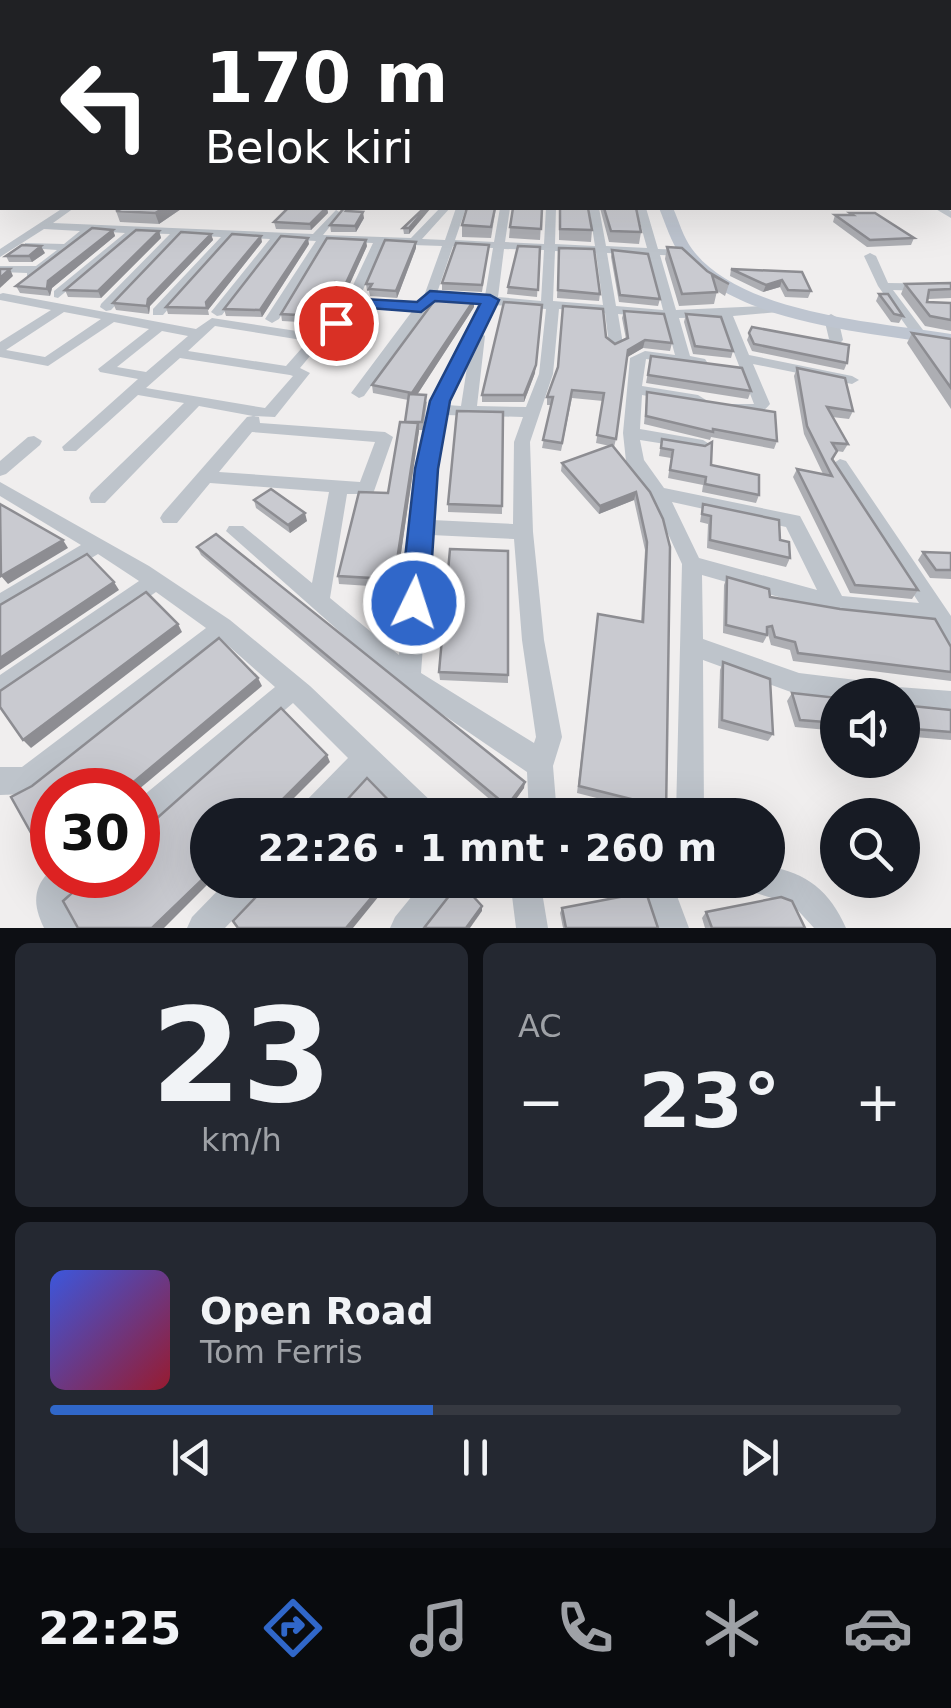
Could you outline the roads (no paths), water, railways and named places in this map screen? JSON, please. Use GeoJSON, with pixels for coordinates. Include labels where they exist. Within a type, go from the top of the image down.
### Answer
{"type":"FeatureCollection","features":[{"type":"Feature","properties":{"kind":"street"},"geometry":{"type":"LineString","coordinates":[[0,254],[66,210]]}},
{"type":"Feature","properties":{"kind":"street"},"geometry":{"type":"LineString","coordinates":[[414,242],[443,210]]}},
{"type":"Feature","properties":{"kind":"street"},"geometry":{"type":"LineString","coordinates":[[359,393],[426,302],[460,210]]}},
{"type":"Feature","properties":{"kind":"street"},"geometry":{"type":"LineString","coordinates":[[409,678],[426,469],[439,410],[490,300],[505,210]]}},
{"type":"Feature","properties":{"kind":"street"},"geometry":{"type":"LineString","coordinates":[[542,798],[540,766],[549,737],[533,640],[523,532],[522,442],[546,374],[552,210]]}},
{"type":"Feature","properties":{"kind":"street"},"geometry":{"type":"LineString","coordinates":[[594,210],[616,344]]}},
{"type":"Feature","properties":{"kind":"street"},"geometry":{"type":"LineString","coordinates":[[642,210],[684,360]]}},
{"type":"Feature","properties":{"kind":"street"},"geometry":{"type":"LineString","coordinates":[[667,210],[686,253],[707,273],[734,290],[778,308],[951,340]]}},
{"type":"Feature","properties":{"kind":"street"},"geometry":{"type":"LineString","coordinates":[[272,319],[336,213]]}},
{"type":"Feature","properties":{"kind":"street"},"geometry":{"type":"LineString","coordinates":[[42,226],[686,253]]}},
{"type":"Feature","properties":{"kind":"street"},"geometry":{"type":"LineString","coordinates":[[5,300],[89,230]]}},
{"type":"Feature","properties":{"kind":"street"},"geometry":{"type":"LineString","coordinates":[[0,350],[61,301],[134,231]]}},
{"type":"Feature","properties":{"kind":"street"},"geometry":{"type":"LineString","coordinates":[[0,350],[48,362],[108,313],[177,233]]}},
{"type":"Feature","properties":{"kind":"street"},"geometry":{"type":"LineString","coordinates":[[148,377],[105,369],[158,320],[229,234]]}},
{"type":"Feature","properties":{"kind":"street"},"geometry":{"type":"LineString","coordinates":[[217,312],[278,236]]}},
{"type":"Feature","properties":{"kind":"street"},"geometry":{"type":"LineString","coordinates":[[336,323],[352,302],[379,241]]}},
{"type":"Feature","properties":{"kind":"street"},"geometry":{"type":"LineString","coordinates":[[30,246],[66,247]]}},
{"type":"Feature","properties":{"kind":"street"},"geometry":{"type":"LineString","coordinates":[[870,256],[884,286],[919,334]]}},
{"type":"Feature","properties":{"kind":"street"},"geometry":{"type":"LineString","coordinates":[[0,269],[38,270]]}},
{"type":"Feature","properties":{"kind":"street"},"geometry":{"type":"LineString","coordinates":[[884,286],[951,288]]}},
{"type":"Feature","properties":{"kind":"street"},"geometry":{"type":"LineString","coordinates":[[5,300],[61,301],[107,314],[158,320],[198,334]]}},
{"type":"Feature","properties":{"kind":"street"},"geometry":{"type":"LineString","coordinates":[[352,302],[490,300],[727,317],[778,308]]}},
{"type":"Feature","properties":{"kind":"street"},"geometry":{"type":"LineString","coordinates":[[727,317],[748,326]]}},
{"type":"Feature","properties":{"kind":"street"},"geometry":{"type":"LineString","coordinates":[[634,388],[757,410],[762,404],[727,317]]}},
{"type":"Feature","properties":{"kind":"street"},"geometry":{"type":"LineString","coordinates":[[806,339],[833,343],[836,340],[831,318]]}},
{"type":"Feature","properties":{"kind":"street"},"geometry":{"type":"LineString","coordinates":[[468,411],[480,320]]}},
{"type":"Feature","properties":{"kind":"street"},"geometry":{"type":"LineString","coordinates":[[70,446],[212,322],[318,338],[290,371]]}},
{"type":"Feature","properties":{"kind":"street"},"geometry":{"type":"LineString","coordinates":[[170,518],[254,420],[269,414],[303,373],[177,352]]}},
{"type":"Feature","properties":{"kind":"street"},"geometry":{"type":"LineString","coordinates":[[690,798],[692,564],[658,493],[635,460],[630,433],[636,358],[645,355],[748,364],[852,380]]}},
{"type":"Feature","properties":{"kind":"street"},"geometry":{"type":"LineString","coordinates":[[134,390],[195,401],[254,420],[384,437],[367,490],[206,477]]}},
{"type":"Feature","properties":{"kind":"street"},"geometry":{"type":"LineString","coordinates":[[98,498],[195,401]]}},
{"type":"Feature","properties":{"kind":"street"},"geometry":{"type":"LineString","coordinates":[[439,410],[532,412]]}},
{"type":"Feature","properties":{"kind":"street"},"geometry":{"type":"LineString","coordinates":[[630,433],[702,445]]}},
{"type":"Feature","properties":{"kind":"street"},"geometry":{"type":"LineString","coordinates":[[0,470],[34,441]]}},
{"type":"Feature","properties":{"kind":"street"},"geometry":{"type":"LineString","coordinates":[[840,465],[939,605],[951,637]]}},
{"type":"Feature","properties":{"kind":"street"},"geometry":{"type":"LineString","coordinates":[[319,602],[340,487]]}},
{"type":"Feature","properties":{"kind":"street"},"geometry":{"type":"LineString","coordinates":[[0,488],[224,628],[407,798]]}},
{"type":"Feature","properties":{"kind":"street"},"geometry":{"type":"LineString","coordinates":[[658,493],[792,521],[836,604]]}},
{"type":"Feature","properties":{"kind":"street"},"geometry":{"type":"LineString","coordinates":[[420,527],[523,532]]}},
{"type":"Feature","properties":{"kind":"street"},"geometry":{"type":"LineString","coordinates":[[236,531],[409,678],[540,766]]}},
{"type":"Feature","properties":{"kind":"street"},"geometry":{"type":"LineString","coordinates":[[0,604],[97,546]]}},
{"type":"Feature","properties":{"kind":"street"},"geometry":{"type":"LineString","coordinates":[[692,564],[836,604],[939,605]]}},
{"type":"Feature","properties":{"kind":"street"},"geometry":{"type":"LineString","coordinates":[[0,689],[154,582]]}},
{"type":"Feature","properties":{"kind":"street"},"geometry":{"type":"LineString","coordinates":[[0,781],[27,780],[224,628]]}},
{"type":"Feature","properties":{"kind":"street"},"geometry":{"type":"LineString","coordinates":[[690,645],[799,684],[820,687]]}},
{"type":"Feature","properties":{"kind":"street"},"geometry":{"type":"LineString","coordinates":[[160,799],[292,688]]}},
{"type":"Feature","properties":{"kind":"street"},"geometry":{"type":"LineString","coordinates":[[920,699],[951,703]]}},
{"type":"Feature","properties":{"kind":"street"},"geometry":{"type":"LineString","coordinates":[[328,798],[366,759]]}},
{"type":"Feature","properties":{"kind":"street"},"geometry":{"type":"LineString","coordinates":[[785,885],[804,889],[821,907],[830,928]]}},
{"type":"Feature","properties":{"kind":"street"},"geometry":{"type":"LineString","coordinates":[[51,898],[49,904],[62,928]]}},
{"type":"Feature","properties":{"kind":"street"},"geometry":{"type":"LineString","coordinates":[[206,927],[233,898]]}},
{"type":"Feature","properties":{"kind":"street"},"geometry":{"type":"LineString","coordinates":[[406,928],[430,898]]}},
{"type":"Feature","properties":{"kind":"street"},"geometry":{"type":"LineString","coordinates":[[528,898],[532,928]]}},
{"type":"Feature","properties":{"kind":"street"},"geometry":{"type":"LineString","coordinates":[[662,898],[673,928]]}}]}
